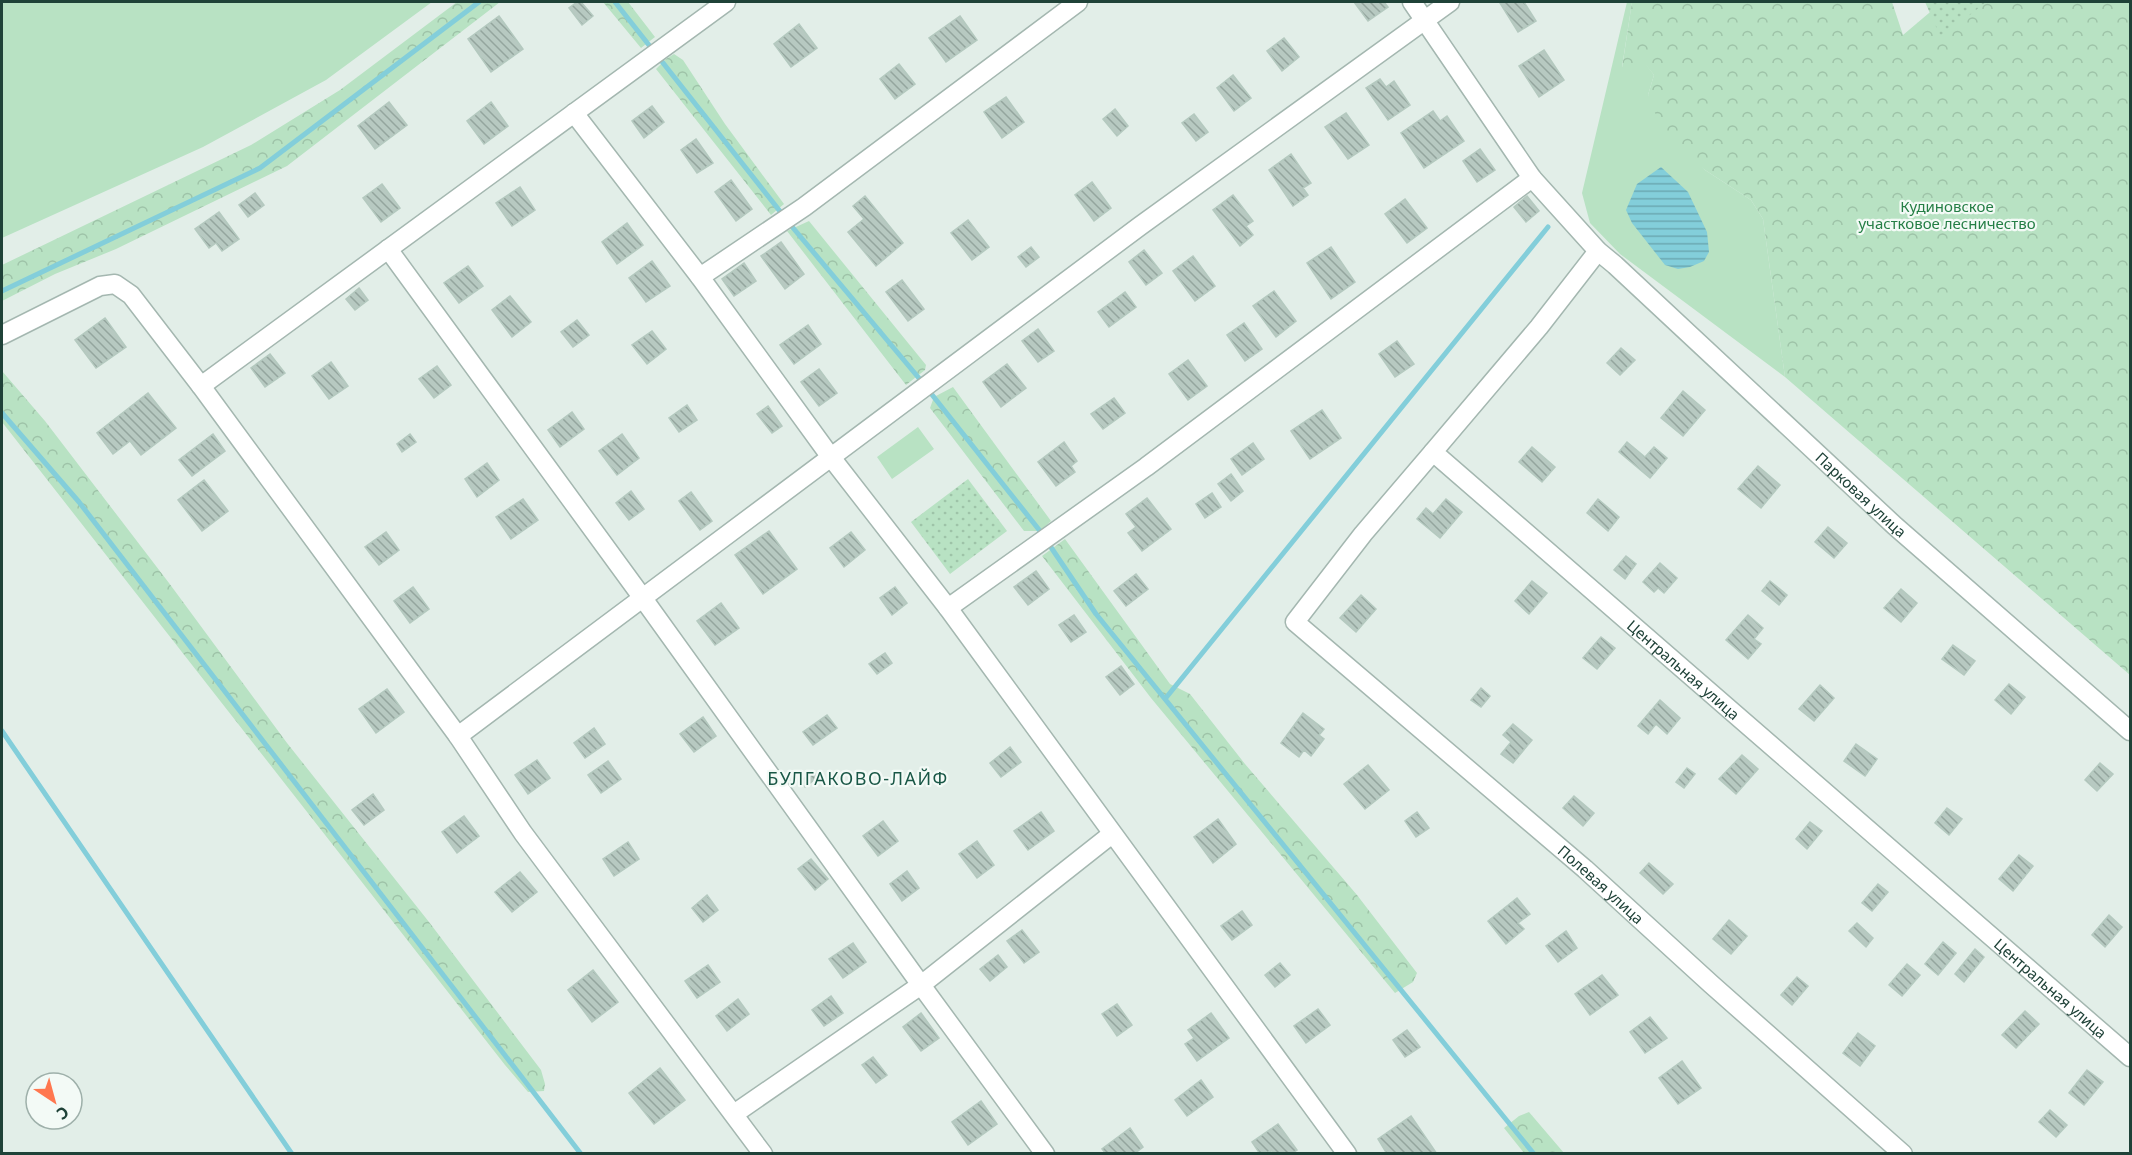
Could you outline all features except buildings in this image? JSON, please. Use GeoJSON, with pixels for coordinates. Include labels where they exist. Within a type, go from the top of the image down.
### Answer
{"type":"FeatureCollection","features":[{"type":"Feature","properties":{"kind":"street"},"geometry":{"type":"LineString","coordinates":[[201,386],[726,2]]}},
{"type":"Feature","properties":{"kind":"street"},"geometry":{"type":"LineString","coordinates":[[700,277],[804,207],[1078,2]]}},
{"type":"Feature","properties":{"kind":"street","name":"Парковая улица"},"geometry":{"type":"LineString","coordinates":[[1412,2],[1533,178],[1598,251],[1895,526],[2130,731]]}},
{"type":"Feature","properties":{"kind":"street"},"geometry":{"type":"LineString","coordinates":[[458,736],[1130,233],[1450,2]]}},
{"type":"Feature","properties":{"kind":"street"},"geometry":{"type":"LineString","coordinates":[[574,113],[700,277],[830,456],[948,608],[1347,1154]]}},
{"type":"Feature","properties":{"kind":"street"},"geometry":{"type":"LineString","coordinates":[[948,608],[1146,467],[1533,178]]}},
{"type":"Feature","properties":{"kind":"street"},"geometry":{"type":"LineString","coordinates":[[388,249],[1045,1154]]}},
{"type":"Feature","properties":{"kind":"street"},"geometry":{"type":"LineString","coordinates":[[1433,452],[1539,327],[1598,251]]}},
{"type":"Feature","properties":{"kind":"street"},"geometry":{"type":"LineString","coordinates":[[2,335],[100,286],[115,284],[131,295],[201,386],[458,736],[523,833],[763,1154]]}},
{"type":"Feature","properties":{"kind":"street","name":"Полевая улица"},"geometry":{"type":"LineString","coordinates":[[1433,452],[1363,534],[1295,621],[1585,869],[1903,1154]]}},
{"type":"Feature","properties":{"kind":"street","name":"Центральная улица"},"geometry":{"type":"LineString","coordinates":[[1433,452],[2130,1057]]}},
{"type":"Feature","properties":{"kind":"street"},"geometry":{"type":"LineString","coordinates":[[734,1114],[921,985],[1112,834]]}},
{"type":"Feature","properties":{"kind":"green space"},"geometry":{"type":"Polygon","coordinates":[[[2,2],[432,2],[326,80],[203,147],[2,238],[2,2]]]}},
{"type":"Feature","properties":{"kind":"green space"},"geometry":{"type":"Polygon","coordinates":[[[457,2],[500,2],[287,166],[116,249],[55,274],[2,301],[2,265],[251,145],[340,90],[457,2]]]}},
{"type":"Feature","properties":{"kind":"green space"},"geometry":{"type":"Polygon","coordinates":[[[603,2],[628,2],[655,37],[641,48],[603,2]]]}},
{"type":"Feature","properties":{"kind":"green space"},"geometry":{"type":"Polygon","coordinates":[[[1627,2],[1632,2],[1622,67],[1645,63],[1654,75],[1648,95],[1705,170],[1751,200],[1763,219],[1785,377],[1620,254],[1590,223],[1582,193],[1627,2]]]}},
{"type":"Feature","properties":{"kind":"green space","name":"Кудиновское участковое лесничество"},"geometry":{"type":"Polygon","coordinates":[[[1632,2],[1892,2],[1903,35],[1942,2],[2130,2],[2130,675],[1785,377],[1763,219],[1751,200],[1705,170],[1659,123],[1648,95],[1654,75],[1645,64],[1622,68],[1632,2]]]}},
{"type":"Feature","properties":{"kind":"green space"},"geometry":{"type":"Polygon","coordinates":[[[1925,2],[1986,2],[1941,38],[1925,2]]]}},
{"type":"Feature","properties":{"kind":"green space"},"geometry":{"type":"Polygon","coordinates":[[[674,54],[683,60],[725,124],[784,204],[771,215],[656,69],[674,54]]]}},
{"type":"Feature","properties":{"kind":"green space"},"geometry":{"type":"Polygon","coordinates":[[[809,221],[926,365],[925,370],[906,385],[787,231],[809,221]]]}},
{"type":"Feature","properties":{"kind":"green space"},"geometry":{"type":"Polygon","coordinates":[[[2,371],[45,421],[287,743],[429,922],[541,1070],[545,1084],[544,1091],[528,1092],[505,1065],[2,422],[2,371]]]}},
{"type":"Feature","properties":{"kind":"green space"},"geometry":{"type":"Polygon","coordinates":[[[953,387],[1051,521],[1040,531],[1024,531],[930,408],[934,397],[953,387]]]}},
{"type":"Feature","properties":{"kind":"green space"},"geometry":{"type":"Polygon","coordinates":[[[918,427],[934,449],[892,479],[877,457],[918,427]]]}},
{"type":"Feature","properties":{"kind":"green space"},"geometry":{"type":"Polygon","coordinates":[[[968,479],[1007,531],[950,574],[911,522],[968,479]]]}},
{"type":"Feature","properties":{"kind":"green space"},"geometry":{"type":"Polygon","coordinates":[[[1065,539],[1170,684],[1190,694],[1245,764],[1357,895],[1417,973],[1413,982],[1395,993],[1151,698],[1042,556],[1065,539]]]}},
{"type":"Feature","properties":{"kind":"green space"},"geometry":{"type":"Polygon","coordinates":[[[1529,1112],[1564,1153],[1524,1153],[1504,1128],[1519,1116],[1529,1112]]]}},
{"type":"Feature","properties":{"kind":"water"},"geometry":{"type":"Polygon","coordinates":[[[1661,167],[1688,192],[1707,232],[1709,252],[1704,261],[1690,267],[1678,269],[1665,265],[1632,223],[1626,210],[1637,184],[1661,167]]]}},
{"type":"Feature","properties":{"kind":"waterway"},"geometry":{"type":"LineString","coordinates":[[2,291],[260,168],[479,2]]}},
{"type":"Feature","properties":{"kind":"waterway"},"geometry":{"type":"LineString","coordinates":[[615,2],[794,229],[918,377],[1040,531],[1096,614],[1534,1154]]}},
{"type":"Feature","properties":{"kind":"waterway"},"geometry":{"type":"LineString","coordinates":[[1165,699],[1548,227]]}},
{"type":"Feature","properties":{"kind":"waterway"},"geometry":{"type":"LineString","coordinates":[[2,413],[79,502],[581,1154]]}},
{"type":"Feature","properties":{"kind":"waterway"},"geometry":{"type":"LineString","coordinates":[[2,731],[292,1154]]}},
{"type":"Feature","properties":{"kind":"district","name":"БУЛГАКОВО-ЛАЙФ"},"geometry":{"type":"Point","coordinates":[858,778]}}]}
